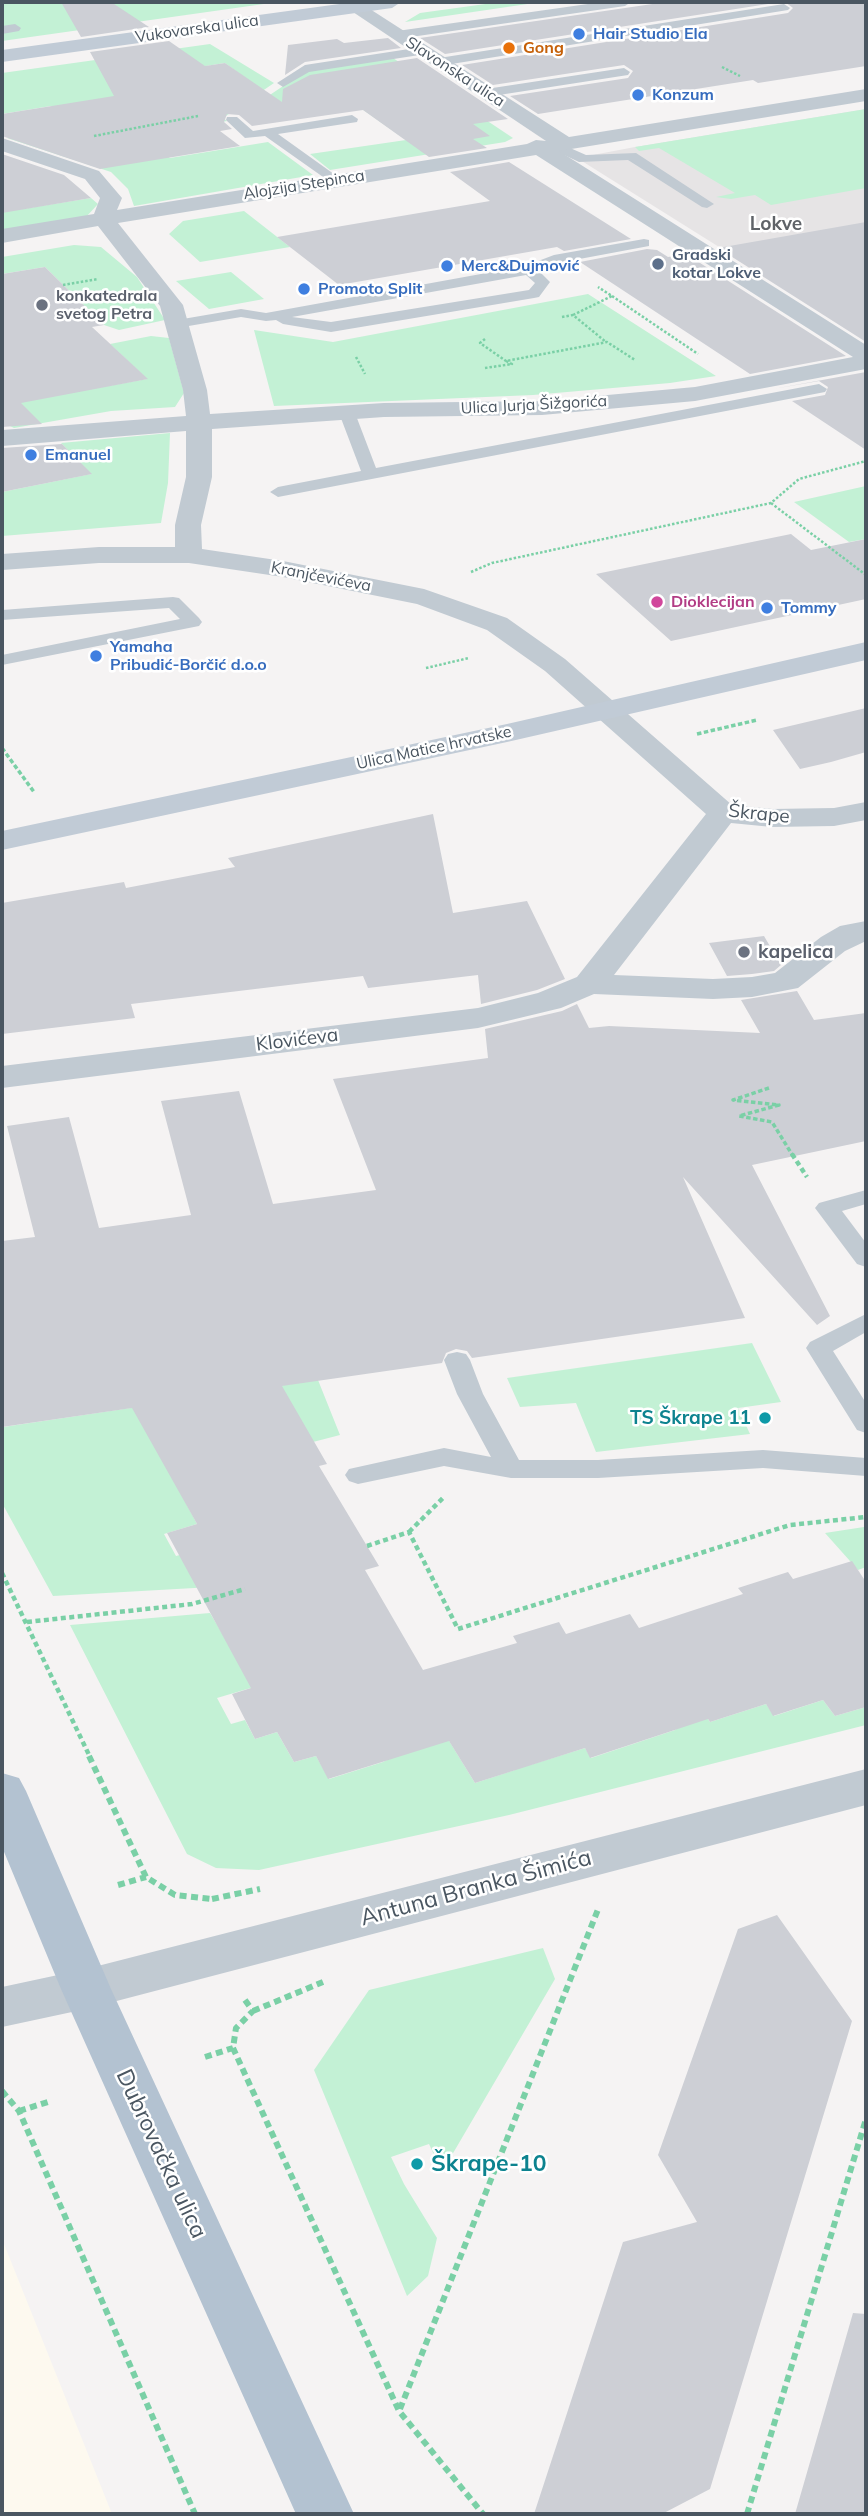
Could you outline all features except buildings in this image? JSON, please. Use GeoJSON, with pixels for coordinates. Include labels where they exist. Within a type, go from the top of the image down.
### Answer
{"type":"FeatureCollection","features":[{"type":"Feature","properties":{"kind":"main road","name":"Dubrovačka ulica"},"geometry":{"type":"LineString","coordinates":[[2,1791],[86,1989],[326,2514]]}},
{"type":"Feature","properties":{"kind":"street","name":"Vukovarska ulica"},"geometry":{"type":"LineString","coordinates":[[2,56],[351,4],[392,2]]}},
{"type":"Feature","properties":{"kind":"street","name":"Slavonska ulica"},"geometry":{"type":"LineString","coordinates":[[351,4],[486,93],[550,144],[866,355]]}},
{"type":"Feature","properties":{"kind":"street","name":"Alojzija Stepinca"},"geometry":{"type":"LineString","coordinates":[[2,236],[550,144],[866,95]]}},
{"type":"Feature","properties":{"kind":"street"},"geometry":{"type":"LineString","coordinates":[[2,144],[92,175],[111,198],[103,219],[171,305],[195,390],[199,422],[199,477],[188,525],[189,555]]}},
{"type":"Feature","properties":{"kind":"street","name":"Ulica Jurja Šižgorića"},"geometry":{"type":"LineString","coordinates":[[2,438],[384,410],[542,408],[695,394],[866,362]]}},
{"type":"Feature","properties":{"kind":"street","name":"Kranjčevićeva"},"geometry":{"type":"LineString","coordinates":[[2,562],[99,555],[189,555],[283,569],[424,597],[497,624],[555,665],[606,710]]}},
{"type":"Feature","properties":{"kind":"street","name":"Ulica Matice hrvatske"},"geometry":{"type":"LineString","coordinates":[[2,841],[866,651]]}},
{"type":"Feature","properties":{"kind":"street","name":"Škrape"},"geometry":{"type":"LineString","coordinates":[[606,710],[723,813],[772,818],[834,817],[866,811]]}},
{"type":"Feature","properties":{"kind":"street","name":"Klovićeva"},"geometry":{"type":"LineString","coordinates":[[589,984],[723,813]]}},
{"type":"Feature","properties":{"kind":"street","name":"Klovićeva"},"geometry":{"type":"LineString","coordinates":[[2,1077],[478,1018],[549,1001],[589,984],[713,989],[786,981],[833,944],[852,933],[866,932]]}},
{"type":"Feature","properties":{"kind":"street","name":"Antuna Branka Šimića"},"geometry":{"type":"LineString","coordinates":[[2,2007],[86,1989],[866,1787]]}},
{"type":"Feature","properties":{"kind":"lane"},"geometry":{"type":"LineString","coordinates":[[397,35],[625,2]]}},
{"type":"Feature","properties":{"kind":"lane"},"geometry":{"type":"LineString","coordinates":[[439,62],[784,8]]}},
{"type":"Feature","properties":{"kind":"lane"},"geometry":{"type":"LineString","coordinates":[[2,30],[15,28]]}},
{"type":"Feature","properties":{"kind":"lane"},"geometry":{"type":"LineString","coordinates":[[283,83],[305,69],[422,51]]}},
{"type":"Feature","properties":{"kind":"lane"},"geometry":{"type":"LineString","coordinates":[[486,93],[624,72]]}},
{"type":"Feature","properties":{"kind":"lane"},"geometry":{"type":"LineString","coordinates":[[232,120],[250,135],[352,119]]}},
{"type":"Feature","properties":{"kind":"lane"},"geometry":{"type":"LineString","coordinates":[[267,132],[333,180]]}},
{"type":"Feature","properties":{"kind":"lane"},"geometry":{"type":"LineString","coordinates":[[550,144],[584,159],[631,156],[707,204]]}},
{"type":"Feature","properties":{"kind":"lane"},"geometry":{"type":"LineString","coordinates":[[265,317],[529,270],[554,259],[644,243]]}},
{"type":"Feature","properties":{"kind":"lane"},"geometry":{"type":"LineString","coordinates":[[177,324],[241,313],[331,327],[534,293],[543,282],[529,270]]}},
{"type":"Feature","properties":{"kind":"lane"},"geometry":{"type":"LineString","coordinates":[[278,492],[819,389]]}},
{"type":"Feature","properties":{"kind":"lane"},"geometry":{"type":"LineString","coordinates":[[347,413],[370,474]]}},
{"type":"Feature","properties":{"kind":"lane"},"geometry":{"type":"LineString","coordinates":[[2,615],[173,602],[193,622],[2,660]]}},
{"type":"Feature","properties":{"kind":"lane"},"geometry":{"type":"LineString","coordinates":[[866,1197],[827,1208],[866,1259]]}},
{"type":"Feature","properties":{"kind":"lane"},"geometry":{"type":"LineString","coordinates":[[866,1322],[818,1348],[866,1424]]}},
{"type":"Feature","properties":{"kind":"lane"},"geometry":{"type":"LineString","coordinates":[[457,1360],[470,1394],[511,1469]]}},
{"type":"Feature","properties":{"kind":"lane"},"geometry":{"type":"LineString","coordinates":[[358,1475],[444,1457],[511,1469],[598,1469],[763,1459],[866,1466]]}},
{"type":"Feature","properties":{"kind":"path"},"geometry":{"type":"LineString","coordinates":[[37,157],[105,132],[203,115]]}},
{"type":"Feature","properties":{"kind":"path"},"geometry":{"type":"LineString","coordinates":[[611,296],[745,385]]}},
{"type":"Feature","properties":{"kind":"path"},"geometry":{"type":"LineString","coordinates":[[342,324],[349,344],[384,410]]}},
{"type":"Feature","properties":{"kind":"path"},"geometry":{"type":"LineString","coordinates":[[467,574],[492,563],[771,503],[799,479],[866,461]]}},
{"type":"Feature","properties":{"kind":"path"},"geometry":{"type":"LineString","coordinates":[[771,503],[866,575]]}},
{"type":"Feature","properties":{"kind":"path"},"geometry":{"type":"LineString","coordinates":[[426,668],[471,657]]}},
{"type":"Feature","properties":{"kind":"path"},"geometry":{"type":"LineString","coordinates":[[685,737],[761,719]]}},
{"type":"Feature","properties":{"kind":"path"},"geometry":{"type":"LineString","coordinates":[[2,748],[36,794]]}},
{"type":"Feature","properties":{"kind":"path"},"geometry":{"type":"LineString","coordinates":[[769,1088],[733,1100],[779,1105],[739,1116],[772,1122],[827,1208]]}},
{"type":"Feature","properties":{"kind":"path"},"geometry":{"type":"LineString","coordinates":[[367,1546],[409,1532],[444,1497]]}},
{"type":"Feature","properties":{"kind":"path"},"geometry":{"type":"LineString","coordinates":[[409,1532],[458,1629],[790,1525],[866,1517]]}},
{"type":"Feature","properties":{"kind":"path"},"geometry":{"type":"LineString","coordinates":[[2,1573],[146,1877],[175,1895],[212,1899],[212,1908]]}},
{"type":"Feature","properties":{"kind":"path"},"geometry":{"type":"LineString","coordinates":[[27,1622],[192,1604],[245,1589]]}},
{"type":"Feature","properties":{"kind":"path"},"geometry":{"type":"LineString","coordinates":[[118,1885],[146,1877]]}},
{"type":"Feature","properties":{"kind":"path"},"geometry":{"type":"LineString","coordinates":[[399,2410],[603,1896]]}},
{"type":"Feature","properties":{"kind":"path"},"geometry":{"type":"LineString","coordinates":[[240,1993],[253,2011],[236,2028],[233,2048],[399,2410],[484,2514]]}},
{"type":"Feature","properties":{"kind":"path"},"geometry":{"type":"LineString","coordinates":[[205,2057],[233,2048]]}},
{"type":"Feature","properties":{"kind":"path"},"geometry":{"type":"LineString","coordinates":[[2,2091],[19,2111],[195,2514]]}},
{"type":"Feature","properties":{"kind":"path"},"geometry":{"type":"LineString","coordinates":[[19,2111],[51,2101]]}},
{"type":"Feature","properties":{"kind":"path"},"geometry":{"type":"LineString","coordinates":[[747,2514],[866,2119]]}},
{"type":"Feature","properties":{"kind":"shaded area"},"geometry":{"type":"Polygon","coordinates":[[[866,109],[866,339],[577,158],[635,147],[866,109]]]}},
{"type":"Feature","properties":{"kind":"shaded area"},"geometry":{"type":"Polygon","coordinates":[[[2,2239],[112,2514],[2,2514],[2,2239]]]}},
{"type":"Feature","properties":{"kind":"green space"},"geometry":{"type":"Polygon","coordinates":[[[2,2],[278,2],[2,41],[2,2]]]}},
{"type":"Feature","properties":{"kind":"green space"},"geometry":{"type":"Polygon","coordinates":[[[500,2],[541,2],[405,22],[420,13],[500,2]]]}},
{"type":"Feature","properties":{"kind":"green space"},"geometry":{"type":"Polygon","coordinates":[[[210,44],[274,83],[223,118],[227,121],[142,136],[170,158],[268,142],[313,175],[134,206],[128,189],[111,172],[7,138],[77,126],[51,106],[2,114],[2,73],[210,44]],[[225,63],[161,73],[252,83],[225,63]]]}},
{"type":"Feature","properties":{"kind":"green space"},"geometry":{"type":"Polygon","coordinates":[[[393,58],[513,138],[505,142],[330,170],[310,154],[406,140],[352,102],[243,113],[307,70],[393,58]]]}},
{"type":"Feature","properties":{"kind":"green space"},"geometry":{"type":"Polygon","coordinates":[[[866,109],[866,188],[771,205],[755,195],[731,199],[716,197],[735,193],[659,148],[639,151],[635,147],[866,109]]]}},
{"type":"Feature","properties":{"kind":"green space"},"geometry":{"type":"Polygon","coordinates":[[[2,198],[16,210],[91,198],[98,204],[86,217],[2,231],[2,198]]]}},
{"type":"Feature","properties":{"kind":"green space"},"geometry":{"type":"Polygon","coordinates":[[[244,211],[290,247],[200,262],[169,234],[183,221],[244,211]]]}},
{"type":"Feature","properties":{"kind":"green space"},"geometry":{"type":"Polygon","coordinates":[[[74,245],[101,247],[137,277],[165,320],[119,330],[104,325],[45,267],[2,274],[2,257],[74,245]]]}},
{"type":"Feature","properties":{"kind":"green space"},"geometry":{"type":"Polygon","coordinates":[[[231,272],[264,299],[209,309],[176,281],[231,272]]]}},
{"type":"Feature","properties":{"kind":"green space"},"geometry":{"type":"Polygon","coordinates":[[[588,294],[716,376],[670,383],[533,395],[274,406],[254,330],[333,342],[588,294]]]}},
{"type":"Feature","properties":{"kind":"green space"},"geometry":{"type":"Polygon","coordinates":[[[151,336],[169,338],[184,393],[175,407],[111,411],[14,428],[2,422],[2,405],[147,379],[110,344],[151,336]]]}},
{"type":"Feature","properties":{"kind":"green space"},"geometry":{"type":"Polygon","coordinates":[[[170,433],[168,483],[161,523],[2,536],[2,492],[91,474],[61,443],[170,433]]]}},
{"type":"Feature","properties":{"kind":"green space"},"geometry":{"type":"Polygon","coordinates":[[[866,486],[866,539],[849,542],[794,502],[866,486]]]}},
{"type":"Feature","properties":{"kind":"green space"},"geometry":{"type":"Polygon","coordinates":[[[752,1343],[781,1402],[738,1408],[750,1434],[596,1452],[576,1403],[520,1407],[507,1378],[752,1343]]]}},
{"type":"Feature","properties":{"kind":"green space"},"geometry":{"type":"Polygon","coordinates":[[[318,1380],[340,1435],[286,1449],[179,1490],[197,1524],[164,1534],[176,1556],[194,1551],[212,1587],[53,1596],[2,1503],[2,1423],[3,1427],[318,1380]]]}},
{"type":"Feature","properties":{"kind":"green space"},"geometry":{"type":"Polygon","coordinates":[[[864,1527],[866,1567],[858,1570],[825,1533],[864,1527]]]}},
{"type":"Feature","properties":{"kind":"green space"},"geometry":{"type":"Polygon","coordinates":[[[210,1613],[254,1687],[217,1698],[231,1724],[245,1720],[255,1739],[277,1732],[294,1762],[316,1756],[329,1779],[383,1762],[443,1731],[475,1783],[515,1770],[522,1752],[530,1765],[585,1748],[591,1758],[675,1730],[697,1704],[710,1722],[766,1704],[774,1716],[823,1700],[835,1716],[866,1707],[866,1725],[509,1815],[259,1870],[216,1868],[187,1854],[70,1625],[210,1613]]]}},
{"type":"Feature","properties":{"kind":"green space"},"geometry":{"type":"Polygon","coordinates":[[[866,1696],[866,1707],[860,1698],[866,1696]]]}},
{"type":"Feature","properties":{"kind":"green space"},"geometry":{"type":"Polygon","coordinates":[[[543,1948],[555,1979],[442,2172],[429,2144],[391,2157],[437,2238],[428,2276],[407,2296],[314,2070],[369,1990],[543,1948]]]}},
{"type":"Feature","properties":{"kind":"place","name":"Hair Studio Ela"},"geometry":{"type":"Point","coordinates":[579,34]}},
{"type":"Feature","properties":{"kind":"place","name":"Gong"},"geometry":{"type":"Point","coordinates":[509,48]}},
{"type":"Feature","properties":{"kind":"place","name":"Konzum"},"geometry":{"type":"Point","coordinates":[638,95]}},
{"type":"Feature","properties":{"kind":"place","name":"Gradski kotar Lokve"},"geometry":{"type":"Point","coordinates":[658,264]}},
{"type":"Feature","properties":{"kind":"place","name":"Merc&Dujmović"},"geometry":{"type":"Point","coordinates":[447,266]}},
{"type":"Feature","properties":{"kind":"place","name":"Promoto Split"},"geometry":{"type":"Point","coordinates":[304,289]}},
{"type":"Feature","properties":{"kind":"place","name":"konkatedrala svetog Petra"},"geometry":{"type":"Point","coordinates":[42,305]}},
{"type":"Feature","properties":{"kind":"place","name":"Emanuel"},"geometry":{"type":"Point","coordinates":[31,455]}},
{"type":"Feature","properties":{"kind":"place","name":"Dioklecijan"},"geometry":{"type":"Point","coordinates":[657,602]}},
{"type":"Feature","properties":{"kind":"place","name":"Tommy"},"geometry":{"type":"Point","coordinates":[767,608]}},
{"type":"Feature","properties":{"kind":"place","name":"Yamaha Pribudić-Borčić d.o.o"},"geometry":{"type":"Point","coordinates":[96,656]}},
{"type":"Feature","properties":{"kind":"place","name":"kapelica"},"geometry":{"type":"Point","coordinates":[744,952]}},
{"type":"Feature","properties":{"kind":"place","name":"TS Škrape 11"},"geometry":{"type":"Point","coordinates":[765,1418]}},
{"type":"Feature","properties":{"kind":"place","name":"Škrape-10"},"geometry":{"type":"Point","coordinates":[417,2164]}},
{"type":"Feature","properties":{"kind":"district","name":"Lokve"},"geometry":{"type":"Point","coordinates":[776,224]}}]}
